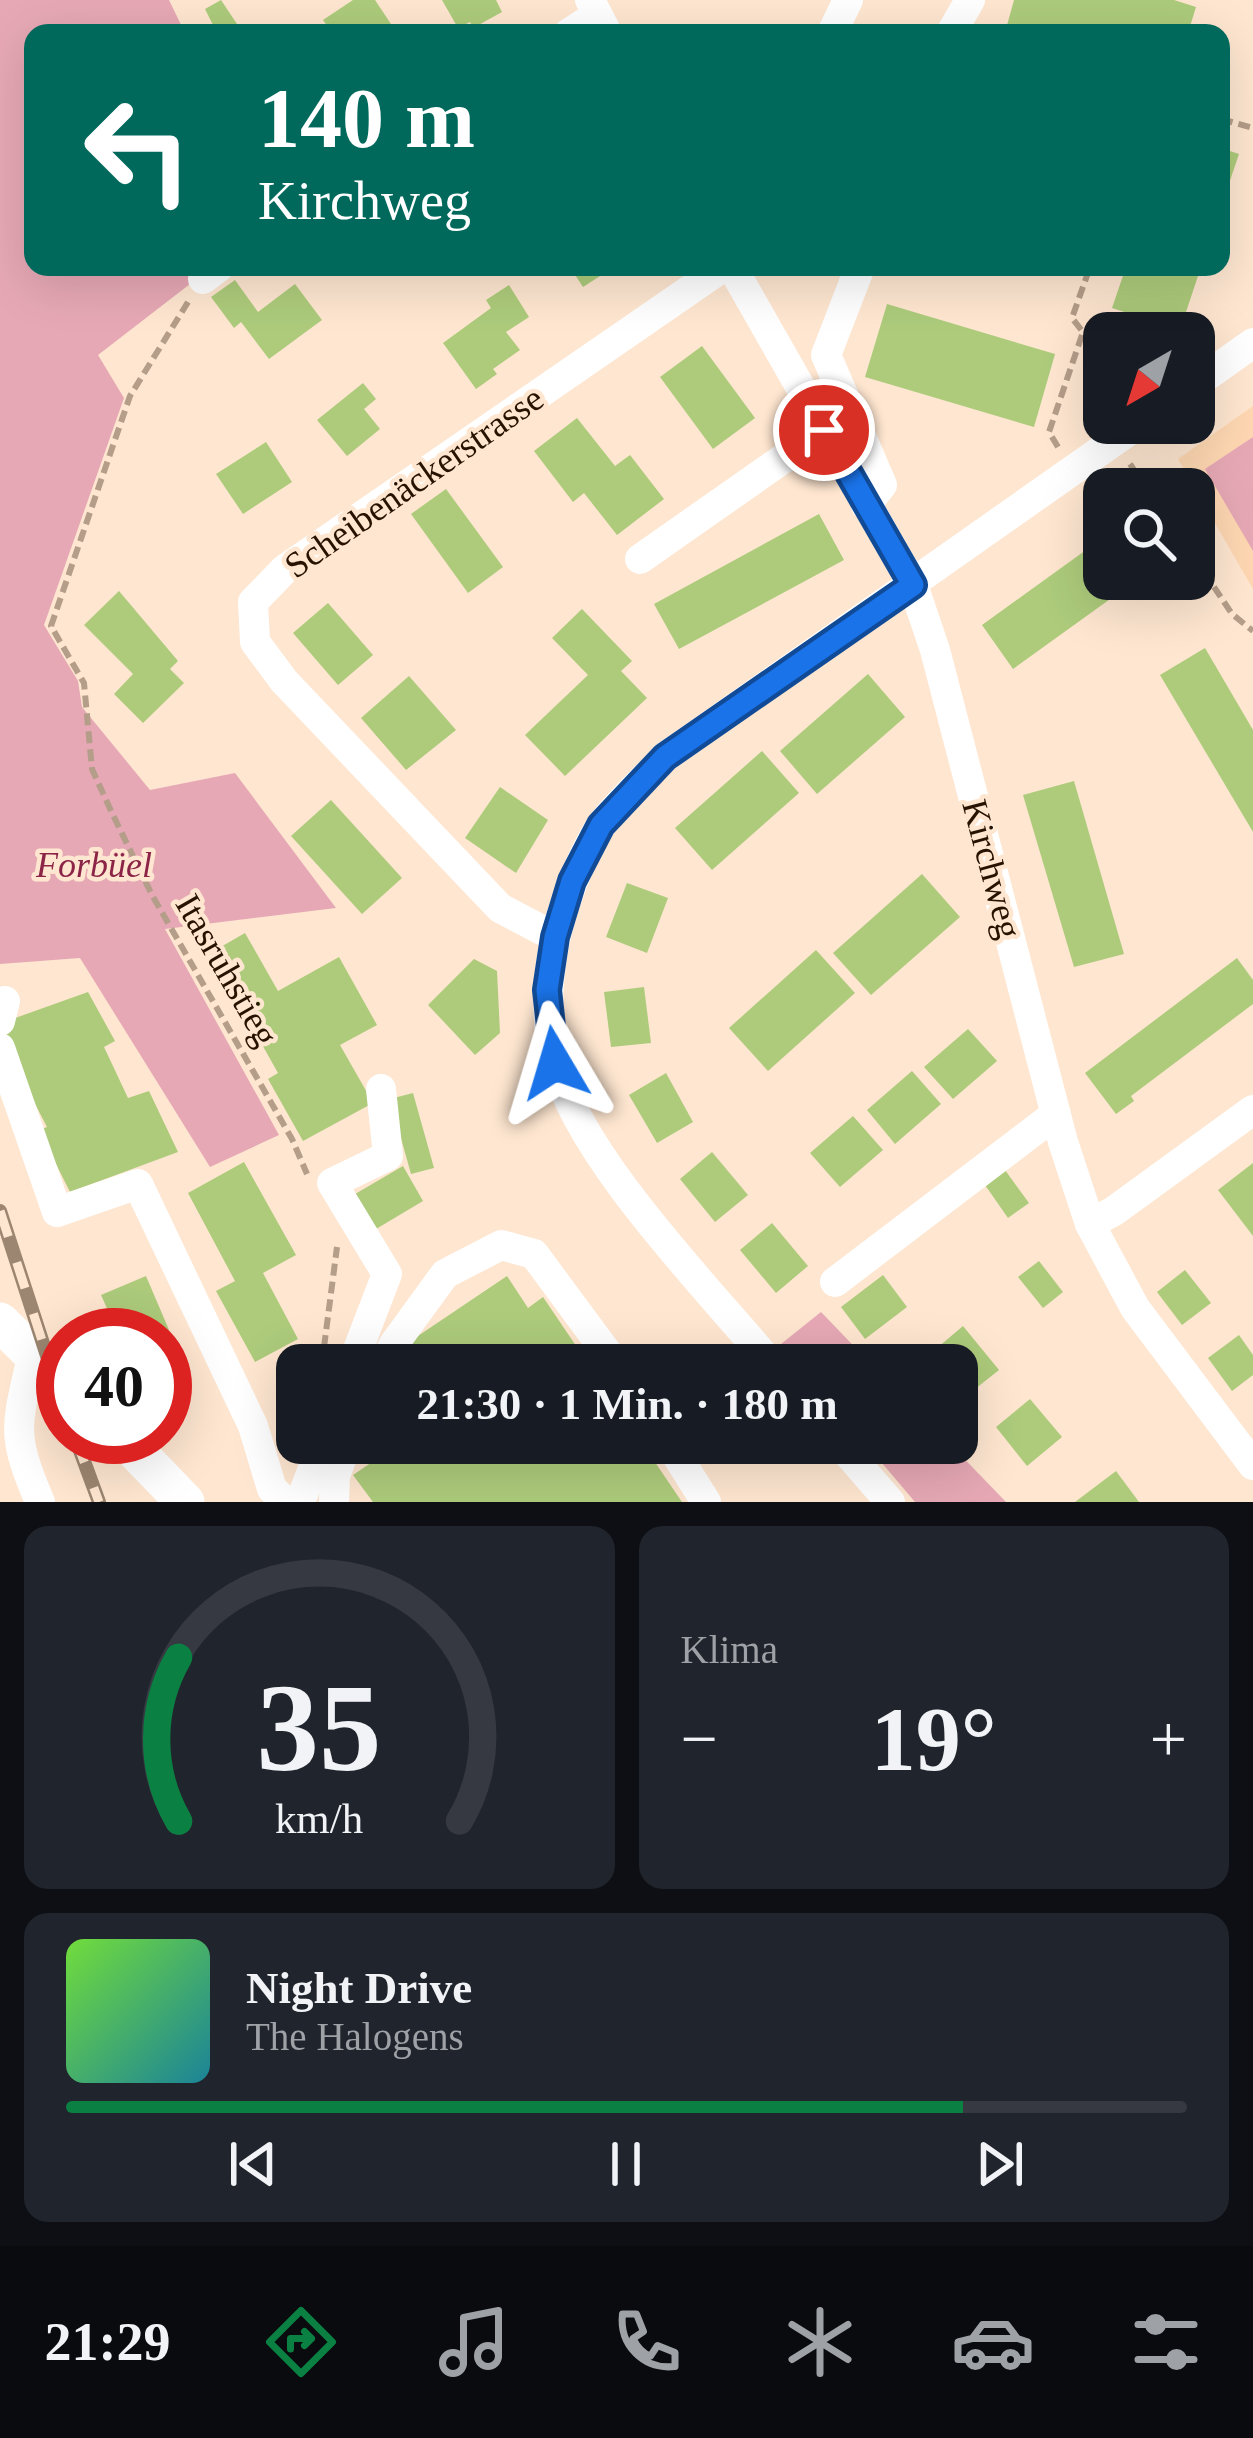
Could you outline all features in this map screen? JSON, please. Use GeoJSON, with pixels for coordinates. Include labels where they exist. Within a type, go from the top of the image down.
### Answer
{"type":"FeatureCollection","features":[{"type":"Feature","properties":{"kind":"main road"},"geometry":{"type":"LineString","coordinates":[[0,1322],[36,1360]]}},
{"type":"Feature","properties":{"kind":"main road"},"geometry":{"type":"LineString","coordinates":[[148,1464],[185,1502]]}},
{"type":"Feature","properties":{"kind":"street","name":"Scheibenäckerstrasse"},"geometry":{"type":"LineString","coordinates":[[555,937],[500,908],[284,681],[255,642],[253,602],[285,569],[710,276]]}},
{"type":"Feature","properties":{"kind":"street","name":"Kirchweg"},"geometry":{"type":"LineString","coordinates":[[737,276],[913,585],[1090,1224],[1135,1308],[1253,1465]]}},
{"type":"Feature","properties":{"kind":"street"},"geometry":{"type":"LineString","coordinates":[[857,276],[826,355],[882,485],[866,505]]}},
{"type":"Feature","properties":{"kind":"street"},"geometry":{"type":"LineString","coordinates":[[1215,370],[1253,343]]}},
{"type":"Feature","properties":{"kind":"street"},"geometry":{"type":"LineString","coordinates":[[640,559],[824,430]]}},
{"type":"Feature","properties":{"kind":"street"},"geometry":{"type":"LineString","coordinates":[[754,1344],[639,1207],[583,1125],[555,1063],[547,990],[555,937],[572,881],[601,825],[665,757],[1111,444]]}},
{"type":"Feature","properties":{"kind":"street"},"geometry":{"type":"LineString","coordinates":[[0,1048],[57,1212],[138,1184],[253,1426],[279,1496]]}},
{"type":"Feature","properties":{"kind":"street"},"geometry":{"type":"LineString","coordinates":[[360,1344],[386,1274],[332,1183],[388,1156],[381,1089]]}},
{"type":"Feature","properties":{"kind":"street"},"geometry":{"type":"LineString","coordinates":[[1090,1224],[1253,1110]]}},
{"type":"Feature","properties":{"kind":"street"},"geometry":{"type":"LineString","coordinates":[[836,1282],[1056,1114]]}},
{"type":"Feature","properties":{"kind":"street"},"geometry":{"type":"LineString","coordinates":[[394,1344],[445,1274],[501,1245],[534,1255],[600,1344]]}},
{"type":"Feature","properties":{"kind":"street"},"geometry":{"type":"LineString","coordinates":[[32,1357],[17,1432],[40,1502]]}},
{"type":"Feature","properties":{"kind":"street"},"geometry":{"type":"LineString","coordinates":[[300,1502],[314,1464]]}},
{"type":"Feature","properties":{"kind":"street"},"geometry":{"type":"LineString","coordinates":[[334,1502],[339,1464]]}},
{"type":"Feature","properties":{"kind":"street"},"geometry":{"type":"LineString","coordinates":[[682,1464],[706,1502]]}},
{"type":"Feature","properties":{"kind":"street"},"geometry":{"type":"LineString","coordinates":[[857,1464],[890,1502]]}},
{"type":"Feature","properties":{"kind":"path","name":"Itasruhstieg"},"geometry":{"type":"LineString","coordinates":[[209,276],[130,396],[51,626],[84,682],[92,769],[112,813],[152,895],[292,1139],[310,1182]]}},
{"type":"Feature","properties":{"kind":"path"},"geometry":{"type":"LineString","coordinates":[[1058,448],[1049,432],[1083,332],[1072,318],[1087,276]]}},
{"type":"Feature","properties":{"kind":"path"},"geometry":{"type":"LineString","coordinates":[[1215,588],[1232,614],[1253,632]]}},
{"type":"Feature","properties":{"kind":"path"},"geometry":{"type":"LineString","coordinates":[[323,1344],[337,1248]]}},
{"type":"Feature","properties":{"kind":"shaded area"},"geometry":{"type":"Polygon","coordinates":[[[1253,406],[1253,589],[1215,523],[1215,468],[1183,468],[1178,459],[1199,444],[1215,444],[1215,433],[1253,406]]]}},
{"type":"Feature","properties":{"kind":"green space","name":"Forbüel"},"geometry":{"type":"Polygon","coordinates":[[[0,0],[169,0],[181,24],[24,24],[24,276],[200,276],[98,355],[124,398],[44,625],[78,681],[82,707],[150,790],[235,773],[336,908],[165,929],[279,1135],[210,1167],[80,958],[0,964],[0,0]]]}},
{"type":"Feature","properties":{"kind":"green space"},"geometry":{"type":"Polygon","coordinates":[[[1253,437],[1253,551],[1215,486],[1215,468],[1206,468],[1253,437]]]}},
{"type":"Feature","properties":{"kind":"green space"},"geometry":{"type":"Polygon","coordinates":[[[821,1312],[852,1344],[781,1344],[821,1312]]]}},
{"type":"Feature","properties":{"kind":"green space"},"geometry":{"type":"Polygon","coordinates":[[[883,1464],[969,1464],[1006,1502],[915,1502],[883,1464]]]}},
{"type":"Feature","properties":{"kind":"building"},"geometry":{"type":"Polygon","coordinates":[[[221,0],[237,24],[212,24],[205,9],[221,0]]]}},
{"type":"Feature","properties":{"kind":"building"},"geometry":{"type":"Polygon","coordinates":[[[353,0],[375,0],[391,24],[326,24],[323,20],[353,0]]]}},
{"type":"Feature","properties":{"kind":"building"},"geometry":{"type":"Polygon","coordinates":[[[442,0],[496,0],[502,12],[480,24],[456,24],[442,0]]]}},
{"type":"Feature","properties":{"kind":"building"},"geometry":{"type":"Polygon","coordinates":[[[1014,0],[1174,0],[1196,7],[1191,24],[1007,24],[1014,0]]]}},
{"type":"Feature","properties":{"kind":"building"},"geometry":{"type":"Polygon","coordinates":[[[1230,151],[1239,154],[1230,180],[1230,151]]]}},
{"type":"Feature","properties":{"kind":"building"},"geometry":{"type":"Polygon","coordinates":[[[576,276],[600,276],[583,287],[576,276]]]}},
{"type":"Feature","properties":{"kind":"building"},"geometry":{"type":"Polygon","coordinates":[[[1123,276],[1198,276],[1186,312],[1112,308],[1123,276]]]}},
{"type":"Feature","properties":{"kind":"building"},"geometry":{"type":"Polygon","coordinates":[[[235,280],[258,312],[295,284],[322,320],[269,359],[241,322],[234,328],[211,297],[235,280]]]}},
{"type":"Feature","properties":{"kind":"building"},"geometry":{"type":"Polygon","coordinates":[[[509,285],[529,317],[506,332],[520,350],[493,369],[497,374],[476,389],[443,343],[491,308],[486,300],[509,285]]]}},
{"type":"Feature","properties":{"kind":"building"},"geometry":{"type":"Polygon","coordinates":[[[887,304],[1055,354],[1034,427],[865,377],[887,304]]]}},
{"type":"Feature","properties":{"kind":"building"},"geometry":{"type":"Polygon","coordinates":[[[702,346],[755,418],[713,449],[660,377],[702,346]]]}},
{"type":"Feature","properties":{"kind":"building"},"geometry":{"type":"Polygon","coordinates":[[[363,383],[376,399],[364,409],[380,429],[347,456],[317,420],[363,383]]]}},
{"type":"Feature","properties":{"kind":"building"},"geometry":{"type":"Polygon","coordinates":[[[577,418],[615,466],[630,455],[664,499],[617,535],[584,493],[573,502],[534,451],[577,418]]]}},
{"type":"Feature","properties":{"kind":"building"},"geometry":{"type":"Polygon","coordinates":[[[266,442],[292,482],[243,514],[216,474],[266,442]]]}},
{"type":"Feature","properties":{"kind":"building"},"geometry":{"type":"Polygon","coordinates":[[[446,489],[503,567],[468,593],[411,514],[446,489]]]}},
{"type":"Feature","properties":{"kind":"building"},"geometry":{"type":"Polygon","coordinates":[[[819,514],[844,560],[679,649],[654,604],[819,514]]]}},
{"type":"Feature","properties":{"kind":"building"},"geometry":{"type":"Polygon","coordinates":[[[1083,552],[1083,600],[1109,600],[1013,669],[982,625],[1083,552]]]}},
{"type":"Feature","properties":{"kind":"building"},"geometry":{"type":"Polygon","coordinates":[[[119,591],[178,661],[170,669],[184,683],[143,723],[114,694],[133,674],[84,625],[119,591]]]}},
{"type":"Feature","properties":{"kind":"building"},"geometry":{"type":"Polygon","coordinates":[[[328,603],[373,655],[338,685],[293,633],[328,603]]]}},
{"type":"Feature","properties":{"kind":"building"},"geometry":{"type":"Polygon","coordinates":[[[582,609],[632,661],[621,671],[647,698],[565,776],[525,735],[588,675],[552,638],[582,609]]]}},
{"type":"Feature","properties":{"kind":"building"},"geometry":{"type":"Polygon","coordinates":[[[1205,648],[1253,730],[1253,832],[1160,675],[1205,648]]]}},
{"type":"Feature","properties":{"kind":"building"},"geometry":{"type":"Polygon","coordinates":[[[868,674],[905,717],[817,794],[780,751],[868,674]]]}},
{"type":"Feature","properties":{"kind":"building"},"geometry":{"type":"Polygon","coordinates":[[[409,676],[456,730],[406,770],[361,718],[409,676]]]}},
{"type":"Feature","properties":{"kind":"building"},"geometry":{"type":"Polygon","coordinates":[[[762,751],[799,793],[712,870],[675,828],[762,751]]]}},
{"type":"Feature","properties":{"kind":"building"},"geometry":{"type":"Polygon","coordinates":[[[1074,781],[1124,954],[1074,967],[1023,795],[1074,781]]]}},
{"type":"Feature","properties":{"kind":"building"},"geometry":{"type":"Polygon","coordinates":[[[500,787],[548,820],[516,873],[465,838],[500,787]]]}},
{"type":"Feature","properties":{"kind":"building"},"geometry":{"type":"Polygon","coordinates":[[[331,800],[402,878],[362,914],[291,836],[331,800]]]}},
{"type":"Feature","properties":{"kind":"building"},"geometry":{"type":"Polygon","coordinates":[[[922,874],[960,917],[871,995],[833,953],[922,874]]]}},
{"type":"Feature","properties":{"kind":"building"},"geometry":{"type":"Polygon","coordinates":[[[627,883],[668,898],[647,953],[606,937],[627,883]]]}},
{"type":"Feature","properties":{"kind":"building"},"geometry":{"type":"Polygon","coordinates":[[[245,933],[278,991],[339,957],[377,1025],[340,1045],[373,1103],[303,1141],[268,1079],[278,1073],[224,977],[219,981],[205,956],[245,933]]]}},
{"type":"Feature","properties":{"kind":"building"},"geometry":{"type":"Polygon","coordinates":[[[816,950],[855,993],[768,1071],[729,1028],[816,950]]]}},
{"type":"Feature","properties":{"kind":"building"},"geometry":{"type":"Polygon","coordinates":[[[1237,958],[1253,980],[1253,1004],[1131,1096],[1134,1101],[1116,1114],[1085,1073],[1237,958]]]}},
{"type":"Feature","properties":{"kind":"building"},"geometry":{"type":"Polygon","coordinates":[[[474,959],[497,971],[500,1033],[475,1055],[428,1005],[474,959]]]}},
{"type":"Feature","properties":{"kind":"building"},"geometry":{"type":"Polygon","coordinates":[[[644,987],[651,1043],[611,1047],[604,992],[644,987]]]}},
{"type":"Feature","properties":{"kind":"building"},"geometry":{"type":"Polygon","coordinates":[[[88,992],[115,1041],[104,1047],[128,1098],[149,1091],[178,1152],[70,1192],[39,1130],[47,1127],[1,1038],[9,1033],[4,1022],[88,992]]]}},
{"type":"Feature","properties":{"kind":"building"},"geometry":{"type":"Polygon","coordinates":[[[968,1029],[997,1061],[953,1099],[924,1067],[968,1029]]]}},
{"type":"Feature","properties":{"kind":"building"},"geometry":{"type":"Polygon","coordinates":[[[912,1071],[941,1104],[895,1144],[867,1110],[912,1071]]]}},
{"type":"Feature","properties":{"kind":"building"},"geometry":{"type":"Polygon","coordinates":[[[666,1073],[693,1122],[657,1143],[629,1095],[666,1073]]]}},
{"type":"Feature","properties":{"kind":"building"},"geometry":{"type":"Polygon","coordinates":[[[413,1093],[434,1168],[411,1174],[390,1099],[413,1093]]]}},
{"type":"Feature","properties":{"kind":"building"},"geometry":{"type":"Polygon","coordinates":[[[853,1116],[883,1150],[840,1187],[810,1153],[853,1116]]]}},
{"type":"Feature","properties":{"kind":"building"},"geometry":{"type":"Polygon","coordinates":[[[712,1152],[748,1195],[715,1222],[680,1179],[712,1152]]]}},
{"type":"Feature","properties":{"kind":"building"},"geometry":{"type":"Polygon","coordinates":[[[244,1162],[296,1255],[263,1273],[298,1339],[276,1344],[276,1351],[255,1362],[216,1291],[235,1281],[188,1193],[244,1162]]]}},
{"type":"Feature","properties":{"kind":"building"},"geometry":{"type":"Polygon","coordinates":[[[1253,1163],[1253,1236],[1218,1190],[1253,1163]]]}},
{"type":"Feature","properties":{"kind":"building"},"geometry":{"type":"Polygon","coordinates":[[[403,1166],[423,1201],[371,1232],[350,1197],[403,1166]]]}},
{"type":"Feature","properties":{"kind":"building"},"geometry":{"type":"Polygon","coordinates":[[[1005,1170],[1029,1203],[1008,1218],[985,1185],[1005,1170]]]}},
{"type":"Feature","properties":{"kind":"building"},"geometry":{"type":"Polygon","coordinates":[[[772,1223],[808,1266],[776,1293],[740,1250],[772,1223]]]}},
{"type":"Feature","properties":{"kind":"building"},"geometry":{"type":"Polygon","coordinates":[[[1039,1261],[1063,1292],[1043,1308],[1018,1277],[1039,1261]]]}},
{"type":"Feature","properties":{"kind":"building"},"geometry":{"type":"Polygon","coordinates":[[[1185,1270],[1211,1303],[1182,1325],[1157,1292],[1185,1270]]]}},
{"type":"Feature","properties":{"kind":"building"},"geometry":{"type":"Polygon","coordinates":[[[883,1275],[907,1307],[865,1339],[841,1307],[883,1275]]]}},
{"type":"Feature","properties":{"kind":"building"},"geometry":{"type":"Polygon","coordinates":[[[146,1276],[160,1308],[107,1308],[101,1295],[146,1276]]]}},
{"type":"Feature","properties":{"kind":"building"},"geometry":{"type":"Polygon","coordinates":[[[507,1276],[528,1308],[543,1297],[575,1344],[406,1344],[507,1276]]]}},
{"type":"Feature","properties":{"kind":"building"},"geometry":{"type":"Polygon","coordinates":[[[963,1326],[978,1344],[942,1344],[963,1326]]]}},
{"type":"Feature","properties":{"kind":"building"},"geometry":{"type":"Polygon","coordinates":[[[1239,1335],[1253,1355],[1253,1375],[1232,1391],[1208,1358],[1239,1335]]]}},
{"type":"Feature","properties":{"kind":"building"},"geometry":{"type":"Polygon","coordinates":[[[978,1344],[999,1370],[978,1387],[978,1344]]]}},
{"type":"Feature","properties":{"kind":"building"},"geometry":{"type":"Polygon","coordinates":[[[1030,1399],[1062,1437],[1027,1466],[996,1427],[1030,1399]]]}},
{"type":"Feature","properties":{"kind":"building"},"geometry":{"type":"Polygon","coordinates":[[[369,1464],[656,1464],[682,1502],[373,1502],[353,1475],[369,1464]]]}},
{"type":"Feature","properties":{"kind":"building"},"geometry":{"type":"Polygon","coordinates":[[[1116,1471],[1139,1502],[1075,1502],[1116,1471]]]}},
{"type":"Feature","properties":{"kind":"railway"},"geometry":{"type":"LineString","coordinates":[[0,1211],[36,1322]]}},
{"type":"Feature","properties":{"kind":"railway"},"geometry":{"type":"LineString","coordinates":[[85,1464],[99,1502]]}},
{"type":"Feature","properties":{"kind":"route"},"geometry":{"type":"LineString","coordinates":[[555,1063],[547,990],[555,937],[572,881],[601,825],[665,757],[913,585],[824,430]]}}]}
